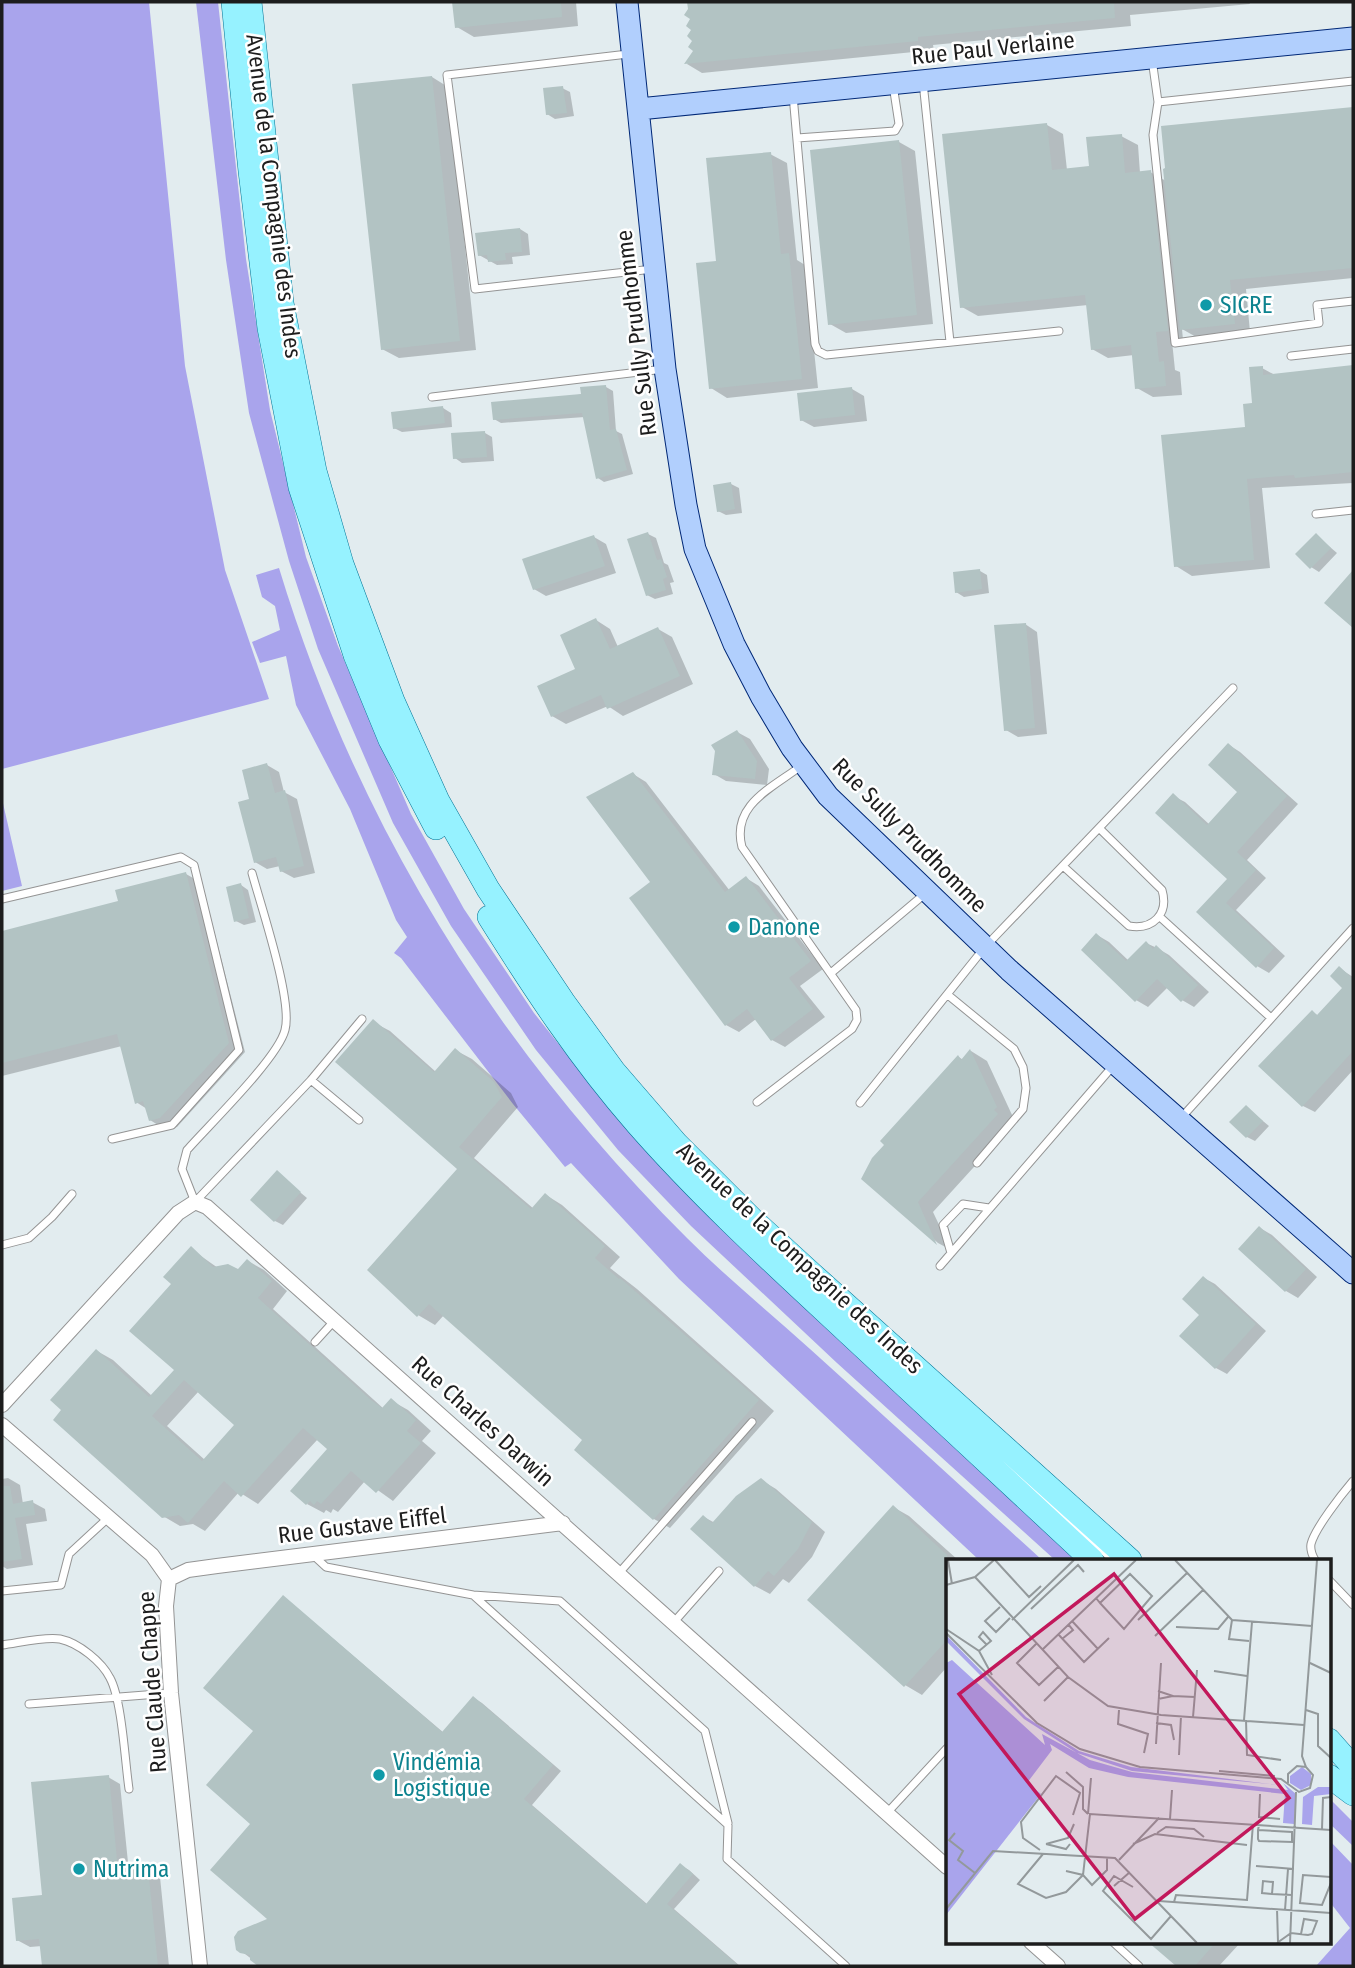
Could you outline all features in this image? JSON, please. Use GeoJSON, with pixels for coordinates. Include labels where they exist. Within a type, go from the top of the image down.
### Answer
{"type":"FeatureCollection","features":[{"type":"Feature","properties":{"kind":"main road","name":"Avenue de la Compagnie des Indes"},"geometry":{"type":"LineString","coordinates":[[233,2],[269,328],[300,487],[355,655],[390,740],[425,809],[529,981],[588,1063],[636,1123],[743,1234],[1091,1559]]}},
{"type":"Feature","properties":{"kind":"main road","name":"Avenue de la Compagnie des Indes"},"geometry":{"type":"LineString","coordinates":[[255,8],[282,303],[315,471],[342,565],[404,726],[438,802],[488,889],[563,1002],[614,1071],[677,1144],[811,1273],[1129,1559]]}},
{"type":"Feature","properties":{"kind":"main road"},"geometry":{"type":"LineString","coordinates":[[1330,1742],[1347,1777]]}},
{"type":"Feature","properties":{"kind":"street","name":"Rue Sully Prudhomme"},"geometry":{"type":"LineString","coordinates":[[626,2],[665,369],[677,457],[695,549],[734,644],[761,696],[804,764],[828,796],[985,947],[1353,1273]]}},
{"type":"Feature","properties":{"kind":"street","name":"Rue Paul Verlaine"},"geometry":{"type":"LineString","coordinates":[[639,109],[1353,38]]}},
{"type":"Feature","properties":{"kind":"street","name":"Rue Charles Darwin"},"geometry":{"type":"LineString","coordinates":[[195,1202],[219,1216],[946,1866]]}},
{"type":"Feature","properties":{"kind":"street"},"geometry":{"type":"LineString","coordinates":[[2,1405],[178,1213],[195,1202]]}},
{"type":"Feature","properties":{"kind":"street","name":"Rue Claude Chappe"},"geometry":{"type":"LineString","coordinates":[[2,1425],[152,1555],[169,1579],[166,1606],[172,1693],[201,1965]]}},
{"type":"Feature","properties":{"kind":"street","name":"Rue Gustave Eiffel"},"geometry":{"type":"LineString","coordinates":[[169,1579],[188,1570],[563,1523]]}},
{"type":"Feature","properties":{"kind":"street"},"geometry":{"type":"LineString","coordinates":[[1033,1944],[1049,1963]]}},
{"type":"Feature","properties":{"kind":"lane","name":"Avenue de la Compagnie des Indes"},"geometry":{"type":"LineString","coordinates":[[240,2],[272,296],[292,406],[312,500],[361,645]]}},
{"type":"Feature","properties":{"kind":"lane"},"geometry":{"type":"LineString","coordinates":[[632,53],[447,75],[475,289],[654,269]]}},
{"type":"Feature","properties":{"kind":"lane"},"geometry":{"type":"LineString","coordinates":[[1152,58],[1158,102],[1153,135],[1175,343],[1319,323],[1317,306],[1353,301]]}},
{"type":"Feature","properties":{"kind":"lane"},"geometry":{"type":"LineString","coordinates":[[1158,102],[1353,80]]}},
{"type":"Feature","properties":{"kind":"lane"},"geometry":{"type":"LineString","coordinates":[[923,81],[950,342]]}},
{"type":"Feature","properties":{"kind":"lane"},"geometry":{"type":"LineString","coordinates":[[797,138],[895,131],[899,124],[893,84]]}},
{"type":"Feature","properties":{"kind":"lane"},"geometry":{"type":"LineString","coordinates":[[793,94],[815,344],[818,351],[826,355],[1059,331]]}},
{"type":"Feature","properties":{"kind":"lane"},"geometry":{"type":"LineString","coordinates":[[1291,356],[1353,349]]}},
{"type":"Feature","properties":{"kind":"lane"},"geometry":{"type":"LineString","coordinates":[[432,397],[665,369]]}},
{"type":"Feature","properties":{"kind":"lane"},"geometry":{"type":"LineString","coordinates":[[1316,514],[1353,510]]}},
{"type":"Feature","properties":{"kind":"lane","name":"Avenue de la Compagnie des Indes"},"geometry":{"type":"LineString","coordinates":[[366,657],[406,756],[450,838],[526,962],[617,1088],[677,1157],[803,1278]]}},
{"type":"Feature","properties":{"kind":"lane"},"geometry":{"type":"LineString","coordinates":[[860,1103],[985,947],[1233,688]]}},
{"type":"Feature","properties":{"kind":"lane"},"geometry":{"type":"LineString","coordinates":[[757,1102],[855,1024],[856,1010],[742,847],[739,835],[744,812],[752,803],[804,764]]}},
{"type":"Feature","properties":{"kind":"lane"},"geometry":{"type":"LineString","coordinates":[[1063,866],[1129,926],[1146,927],[1160,917],[1165,899],[1163,890],[1099,828]]}},
{"type":"Feature","properties":{"kind":"lane"},"geometry":{"type":"LineString","coordinates":[[2,899],[181,857],[194,865],[239,1050],[172,1125],[112,1139]]}},
{"type":"Feature","properties":{"kind":"lane"},"geometry":{"type":"LineString","coordinates":[[252,873],[282,986],[286,1008],[285,1030],[273,1054],[187,1150],[182,1169],[195,1202],[310,1080],[362,1019]]}},
{"type":"Feature","properties":{"kind":"lane"},"geometry":{"type":"LineString","coordinates":[[831,973],[927,892]]}},
{"type":"Feature","properties":{"kind":"lane"},"geometry":{"type":"LineString","coordinates":[[1160,917],[1271,1018]]}},
{"type":"Feature","properties":{"kind":"lane"},"geometry":{"type":"LineString","coordinates":[[1180,1119],[1353,928]]}},
{"type":"Feature","properties":{"kind":"lane"},"geometry":{"type":"LineString","coordinates":[[948,995],[1014,1049],[1023,1067],[1026,1088],[1023,1109],[977,1163]]}},
{"type":"Feature","properties":{"kind":"lane"},"geometry":{"type":"LineString","coordinates":[[940,1266],[1116,1063]]}},
{"type":"Feature","properties":{"kind":"lane"},"geometry":{"type":"LineString","coordinates":[[310,1080],[359,1120]]}},
{"type":"Feature","properties":{"kind":"lane"},"geometry":{"type":"LineString","coordinates":[[2,1245],[29,1238],[72,1194]]}},
{"type":"Feature","properties":{"kind":"lane"},"geometry":{"type":"LineString","coordinates":[[951,1253],[943,1225],[963,1204],[989,1208]]}},
{"type":"Feature","properties":{"kind":"lane"},"geometry":{"type":"LineString","coordinates":[[315,1342],[335,1320]]}},
{"type":"Feature","properties":{"kind":"lane"},"geometry":{"type":"LineString","coordinates":[[619,1573],[752,1422]]}},
{"type":"Feature","properties":{"kind":"lane"},"geometry":{"type":"LineString","coordinates":[[984,1444],[1111,1559]]}},
{"type":"Feature","properties":{"kind":"lane"},"geometry":{"type":"LineString","coordinates":[[1314,1559],[1311,1554],[1311,1542],[1339,1497],[1353,1481]]}},
{"type":"Feature","properties":{"kind":"lane"},"geometry":{"type":"LineString","coordinates":[[2,1591],[61,1585],[69,1554],[108,1518]]}},
{"type":"Feature","properties":{"kind":"lane"},"geometry":{"type":"LineString","coordinates":[[312,1554],[326,1567],[473,1595],[560,1601],[705,1731],[728,1825],[727,1859],[846,1966]]}},
{"type":"Feature","properties":{"kind":"lane"},"geometry":{"type":"LineString","coordinates":[[674,1622],[719,1571]]}},
{"type":"Feature","properties":{"kind":"lane"},"geometry":{"type":"LineString","coordinates":[[1330,1581],[1353,1605]]}},
{"type":"Feature","properties":{"kind":"lane"},"geometry":{"type":"LineString","coordinates":[[473,1595],[728,1825]]}},
{"type":"Feature","properties":{"kind":"lane"},"geometry":{"type":"LineString","coordinates":[[2,1645],[59,1639],[74,1645],[100,1665],[110,1679],[116,1698],[129,1789]]}},
{"type":"Feature","properties":{"kind":"lane"},"geometry":{"type":"LineString","coordinates":[[29,1704],[172,1693]]}},
{"type":"Feature","properties":{"kind":"lane"},"geometry":{"type":"LineString","coordinates":[[887,1813],[946,1749]]}},
{"type":"Feature","properties":{"kind":"lane"},"geometry":{"type":"LineString","coordinates":[[1347,1777],[1353,1785]]}},
{"type":"Feature","properties":{"kind":"lane"},"geometry":{"type":"LineString","coordinates":[[1115,1944],[1139,1966]]}},
{"type":"Feature","properties":{"kind":"shaded area"},"geometry":{"type":"Polygon","coordinates":[[[2,2],[149,2],[185,366],[225,570],[269,699],[2,769],[2,2]]]}},
{"type":"Feature","properties":{"kind":"shaded area"},"geometry":{"type":"Polygon","coordinates":[[[196,2],[218,2],[246,259],[270,410],[306,557],[338,646],[411,814],[464,909],[534,1013],[623,1125],[706,1214],[1080,1559],[1054,1559],[837,1363],[691,1226],[618,1150],[536,1050],[451,926],[393,823],[318,649],[289,561],[249,413],[226,260],[196,2]]]}},
{"type":"Feature","properties":{"kind":"shaded area"},"geometry":{"type":"Polygon","coordinates":[[[279,568],[311,663],[349,755],[392,843],[441,928],[495,1011],[554,1090],[618,1165],[687,1238],[1041,1559],[978,1559],[679,1279],[571,1163],[565,1167],[513,1104],[401,958],[394,953],[407,937],[396,920],[350,809],[296,705],[286,656],[260,663],[252,642],[280,630],[275,606],[262,597],[256,575],[279,568]]]}},
{"type":"Feature","properties":{"kind":"shaded area"},"geometry":{"type":"Polygon","coordinates":[[[2,799],[22,886],[2,891],[2,799]]]}},
{"type":"Feature","properties":{"kind":"shaded area"},"geometry":{"type":"Polygon","coordinates":[[[1330,1799],[1353,1822],[1353,1846],[1330,1824],[1330,1799]]]}},
{"type":"Feature","properties":{"kind":"shaded area"},"geometry":{"type":"Polygon","coordinates":[[[1330,1841],[1353,1865],[1353,1966],[1316,1966],[1350,1928],[1330,1902],[1330,1841]]]}},
{"type":"Feature","properties":{"kind":"building"},"geometry":{"type":"Polygon","coordinates":[[[452,2],[561,2],[562,17],[455,28],[452,2]]]}},
{"type":"Feature","properties":{"kind":"building"},"geometry":{"type":"Polygon","coordinates":[[[687,2],[1114,2],[1115,18],[684,64],[693,51],[688,47],[692,41],[687,36],[691,30],[686,26],[690,19],[684,15],[688,9],[687,2]]]}},
{"type":"Feature","properties":{"kind":"building"},"geometry":{"type":"Polygon","coordinates":[[[432,76],[460,341],[381,350],[352,84],[432,76]]]}},
{"type":"Feature","properties":{"kind":"building"},"geometry":{"type":"Polygon","coordinates":[[[563,86],[567,113],[546,115],[543,88],[563,86]]]}},
{"type":"Feature","properties":{"kind":"building"},"geometry":{"type":"Polygon","coordinates":[[[1353,107],[1353,268],[1230,280],[1235,324],[1180,330],[1161,126],[1353,107]]]}},
{"type":"Feature","properties":{"kind":"building"},"geometry":{"type":"Polygon","coordinates":[[[1047,123],[1052,170],[1089,166],[1086,137],[1122,134],[1125,173],[1151,170],[1168,331],[1156,332],[1159,362],[1164,361],[1166,386],[1135,389],[1131,345],[1091,350],[1085,295],[960,308],[942,134],[1047,123]]]}},
{"type":"Feature","properties":{"kind":"building"},"geometry":{"type":"Polygon","coordinates":[[[899,140],[917,315],[828,325],[810,150],[899,140]]]}},
{"type":"Feature","properties":{"kind":"building"},"geometry":{"type":"Polygon","coordinates":[[[771,152],[781,254],[789,253],[802,379],[709,389],[696,263],[716,261],[706,158],[771,152]]]}},
{"type":"Feature","properties":{"kind":"building"},"geometry":{"type":"Polygon","coordinates":[[[520,228],[522,252],[505,253],[506,260],[488,262],[487,255],[478,256],[475,233],[520,228]]]}},
{"type":"Feature","properties":{"kind":"building"},"geometry":{"type":"Polygon","coordinates":[[[1353,365],[1353,472],[1295,478],[1294,475],[1247,479],[1254,560],[1174,567],[1161,435],[1245,427],[1243,404],[1252,403],[1249,367],[1263,366],[1263,375],[1353,365]]]}},
{"type":"Feature","properties":{"kind":"building"},"geometry":{"type":"Polygon","coordinates":[[[606,385],[610,430],[616,429],[627,470],[596,479],[582,413],[493,420],[491,402],[581,394],[580,387],[606,385]]]}},
{"type":"Feature","properties":{"kind":"building"},"geometry":{"type":"Polygon","coordinates":[[[852,387],[855,415],[800,421],[797,393],[852,387]]]}},
{"type":"Feature","properties":{"kind":"building"},"geometry":{"type":"Polygon","coordinates":[[[443,406],[445,423],[393,429],[391,412],[443,406]]]}},
{"type":"Feature","properties":{"kind":"building"},"geometry":{"type":"Polygon","coordinates":[[[485,431],[487,457],[453,459],[451,433],[485,431]]]}},
{"type":"Feature","properties":{"kind":"building"},"geometry":{"type":"Polygon","coordinates":[[[731,482],[735,509],[717,512],[713,485],[731,482]]]}},
{"type":"Feature","properties":{"kind":"building"},"geometry":{"type":"Polygon","coordinates":[[[648,532],[657,560],[661,559],[667,577],[663,579],[666,590],[646,596],[627,539],[648,532]]]}},
{"type":"Feature","properties":{"kind":"building"},"geometry":{"type":"Polygon","coordinates":[[[1316,533],[1331,548],[1310,569],[1295,554],[1316,533]]]}},
{"type":"Feature","properties":{"kind":"building"},"geometry":{"type":"Polygon","coordinates":[[[594,535],[605,566],[533,590],[522,559],[594,535]]]}},
{"type":"Feature","properties":{"kind":"building"},"geometry":{"type":"Polygon","coordinates":[[[980,569],[982,589],[955,593],[953,572],[980,569]]]}},
{"type":"Feature","properties":{"kind":"building"},"geometry":{"type":"Polygon","coordinates":[[[1353,570],[1353,628],[1324,603],[1353,570]]]}},
{"type":"Feature","properties":{"kind":"building"},"geometry":{"type":"Polygon","coordinates":[[[596,618],[610,649],[658,627],[680,676],[607,709],[601,695],[551,717],[537,686],[575,669],[560,635],[596,618]]]}},
{"type":"Feature","properties":{"kind":"building"},"geometry":{"type":"Polygon","coordinates":[[[1026,623],[1035,728],[1004,731],[994,625],[1026,623]]]}},
{"type":"Feature","properties":{"kind":"building"},"geometry":{"type":"Polygon","coordinates":[[[737,730],[757,761],[755,779],[712,775],[715,751],[711,745],[737,730]]]}},
{"type":"Feature","properties":{"kind":"building"},"geometry":{"type":"Polygon","coordinates":[[[1228,743],[1287,796],[1237,852],[1256,870],[1226,903],[1274,948],[1256,968],[1196,912],[1227,879],[1155,813],[1173,793],[1207,825],[1237,792],[1208,765],[1228,743]]]}},
{"type":"Feature","properties":{"kind":"building"},"geometry":{"type":"Polygon","coordinates":[[[267,763],[275,793],[285,790],[304,866],[280,872],[276,857],[254,863],[238,802],[249,799],[242,770],[267,763]]]}},
{"type":"Feature","properties":{"kind":"building","name":"Danone"},"geometry":{"type":"Polygon","coordinates":[[[633,772],[725,892],[746,876],[811,961],[789,978],[813,1009],[771,1041],[747,1009],[725,1026],[629,898],[650,882],[586,797],[633,772]]]}},
{"type":"Feature","properties":{"kind":"building"},"geometry":{"type":"Polygon","coordinates":[[[186,872],[229,1043],[160,1118],[149,1121],[143,1101],[135,1104],[117,1034],[2,1063],[2,931],[118,901],[115,890],[186,872]]]}},
{"type":"Feature","properties":{"kind":"building"},"geometry":{"type":"Polygon","coordinates":[[[241,883],[249,918],[234,922],[226,887],[241,883]]]}},
{"type":"Feature","properties":{"kind":"building"},"geometry":{"type":"Polygon","coordinates":[[[1096,933],[1126,961],[1146,941],[1153,949],[1156,945],[1198,985],[1181,1002],[1157,979],[1135,1002],[1081,950],[1096,933]]]}},
{"type":"Feature","properties":{"kind":"building"},"geometry":{"type":"Polygon","coordinates":[[[1339,966],[1352,978],[1353,976],[1353,1051],[1302,1107],[1258,1066],[1312,1010],[1317,1015],[1342,988],[1330,976],[1339,966]]]}},
{"type":"Feature","properties":{"kind":"building"},"geometry":{"type":"Polygon","coordinates":[[[373,1019],[434,1072],[455,1048],[494,1082],[502,1097],[459,1147],[531,1209],[545,1193],[605,1246],[595,1258],[759,1400],[653,1520],[574,1450],[582,1440],[429,1304],[417,1317],[367,1270],[457,1169],[335,1062],[373,1019]]]}},
{"type":"Feature","properties":{"kind":"building"},"geometry":{"type":"Polygon","coordinates":[[[970,1049],[998,1114],[918,1202],[937,1245],[861,1179],[872,1158],[884,1145],[880,1141],[958,1055],[961,1060],[970,1049]]]}},
{"type":"Feature","properties":{"kind":"building"},"geometry":{"type":"Polygon","coordinates":[[[1246,1105],[1263,1121],[1246,1138],[1229,1122],[1246,1105]]]}},
{"type":"Feature","properties":{"kind":"building"},"geometry":{"type":"Polygon","coordinates":[[[277,1170],[301,1192],[274,1222],[250,1200],[277,1170]]]}},
{"type":"Feature","properties":{"kind":"building"},"geometry":{"type":"Polygon","coordinates":[[[1259,1226],[1306,1269],[1285,1292],[1238,1249],[1259,1226]]]}},
{"type":"Feature","properties":{"kind":"building"},"geometry":{"type":"Polygon","coordinates":[[[191,1246],[213,1267],[228,1264],[238,1269],[247,1259],[272,1281],[258,1298],[371,1400],[382,1408],[391,1398],[416,1420],[407,1431],[421,1443],[376,1493],[351,1471],[321,1504],[317,1501],[314,1505],[310,1501],[306,1505],[290,1491],[327,1449],[303,1428],[241,1497],[224,1481],[188,1523],[179,1515],[162,1518],[53,1420],[61,1410],[50,1400],[96,1349],[149,1397],[174,1370],[129,1331],[171,1284],[163,1277],[191,1246]],[[184,1380],[152,1416],[202,1461],[234,1425],[184,1380]]]}},
{"type":"Feature","properties":{"kind":"building"},"geometry":{"type":"Polygon","coordinates":[[[1203,1276],[1256,1324],[1215,1369],[1179,1336],[1199,1315],[1182,1299],[1203,1276]]]}},
{"type":"Feature","properties":{"kind":"building"},"geometry":{"type":"Polygon","coordinates":[[[761,1478],[812,1522],[798,1549],[774,1576],[768,1571],[754,1587],[690,1529],[703,1515],[712,1523],[736,1496],[761,1478]]]}},
{"type":"Feature","properties":{"kind":"building"},"geometry":{"type":"Polygon","coordinates":[[[2,1486],[10,1486],[13,1504],[33,1500],[35,1515],[15,1518],[22,1559],[2,1562],[2,1486]]]}},
{"type":"Feature","properties":{"kind":"building"},"geometry":{"type":"Polygon","coordinates":[[[893,1505],[947,1555],[946,1641],[904,1687],[807,1600],[893,1505]]]}},
{"type":"Feature","properties":{"kind":"building","name":"Vindémia Logistique"},"geometry":{"type":"Polygon","coordinates":[[[283,1595],[442,1732],[473,1696],[553,1765],[524,1799],[646,1904],[680,1863],[693,1874],[667,1904],[739,1966],[258,1966],[250,1960],[250,1955],[236,1950],[234,1937],[238,1931],[267,1919],[210,1870],[250,1824],[206,1785],[253,1731],[203,1688],[283,1595]]]}},
{"type":"Feature","properties":{"kind":"building","name":"Nutrima"},"geometry":{"type":"Polygon","coordinates":[[[109,1775],[118,1871],[148,1868],[158,1966],[42,1966],[39,1939],[16,1941],[12,1898],[42,1895],[31,1782],[109,1775]]]}},
{"type":"Feature","properties":{"kind":"building"},"geometry":{"type":"Polygon","coordinates":[[[1150,1944],[1214,1944],[1195,1966],[1176,1966],[1150,1944]]]}},
{"type":"Feature","properties":{"kind":"place","name":"SICRE"},"geometry":{"type":"Point","coordinates":[1206,305]}},
{"type":"Feature","properties":{"kind":"place","name":"Danone"},"geometry":{"type":"Point","coordinates":[734,927]}},
{"type":"Feature","properties":{"kind":"place","name":"Vindémia Logistique"},"geometry":{"type":"Point","coordinates":[379,1775]}},
{"type":"Feature","properties":{"kind":"place","name":"Nutrima"},"geometry":{"type":"Point","coordinates":[79,1869]}}]}
